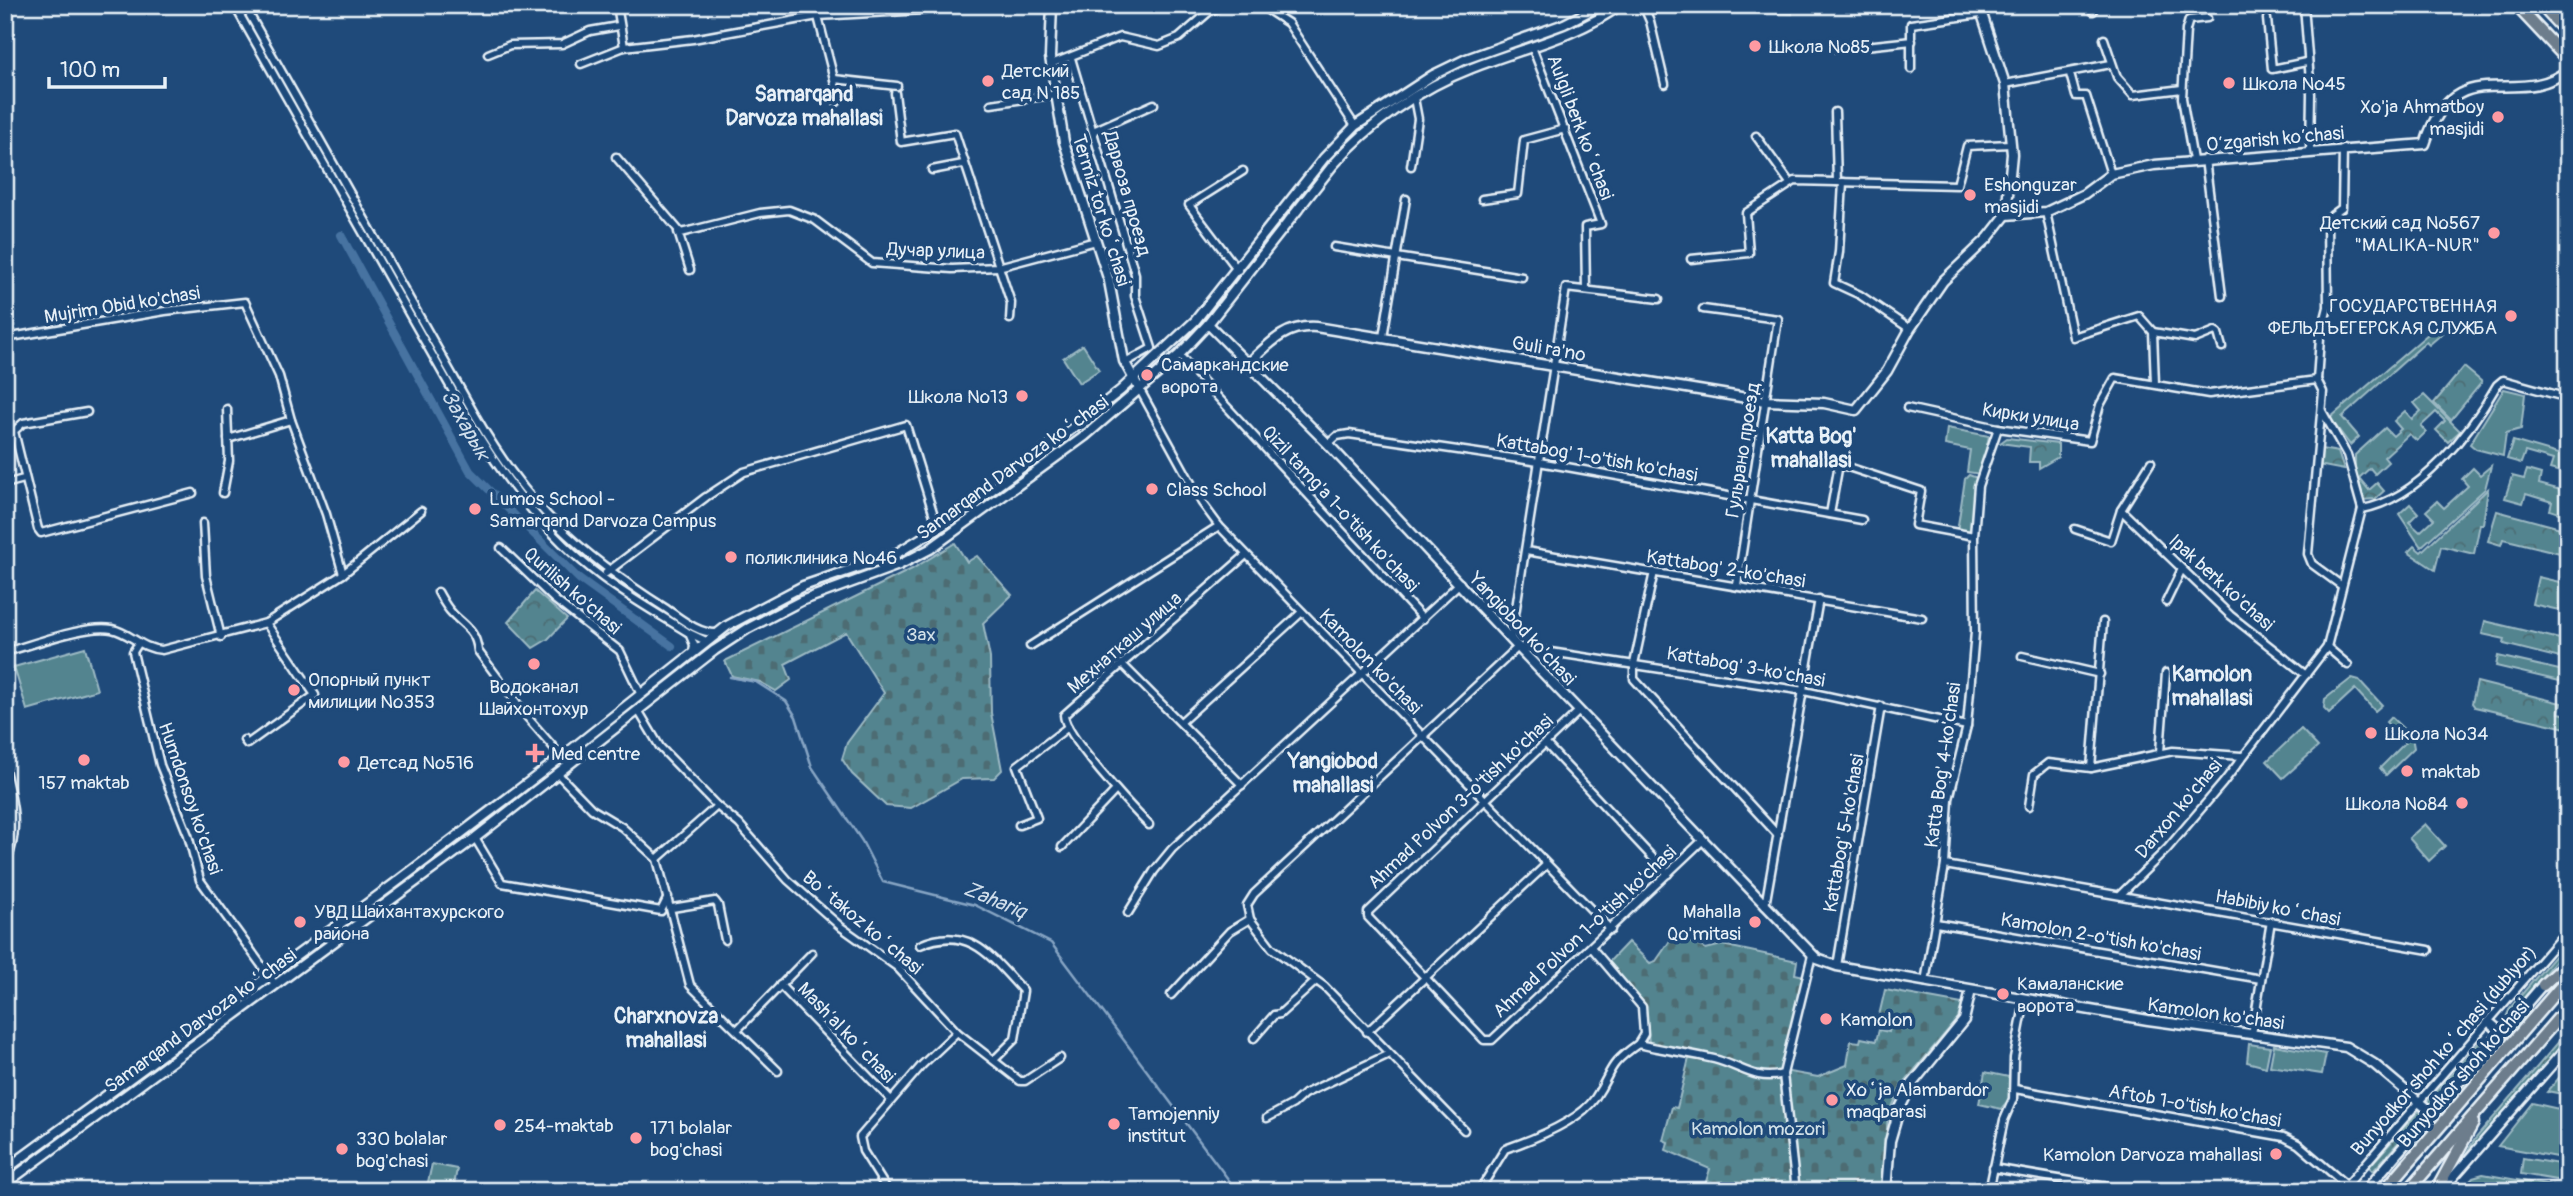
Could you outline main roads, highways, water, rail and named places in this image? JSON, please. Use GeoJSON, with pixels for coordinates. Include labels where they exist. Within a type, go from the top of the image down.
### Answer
{"type":"FeatureCollection","features":[{"type":"Feature","properties":{"kind":"main road"},"geometry":{"type":"LineString","coordinates":[[2516,5],[2568,60]]}},
{"type":"Feature","properties":{"kind":"main road"},"geometry":{"type":"LineString","coordinates":[[2540,5],[2568,34]]}},
{"type":"Feature","properties":{"kind":"main road"},"geometry":{"type":"LineString","coordinates":[[2543,985],[2568,962]]}},
{"type":"Feature","properties":{"kind":"main road","name":"Bunyodkor shoh ko'chasi"},"geometry":{"type":"LineString","coordinates":[[2384,1191],[2568,978]]}},
{"type":"Feature","properties":{"kind":"main road","name":"Bunyodkor shoh ko'chasi"},"geometry":{"type":"LineString","coordinates":[[2408,1191],[2568,1007]]}},
{"type":"Feature","properties":{"kind":"main road"},"geometry":{"type":"LineString","coordinates":[[2436,1191],[2483,1104]]}},
{"type":"Feature","properties":{"kind":"waterway","name":"Захарык"},"geometry":{"type":"LineString","coordinates":[[341,235],[470,471],[579,579],[672,646]]}},
{"type":"Feature","properties":{"kind":"waterway","name":"Zahariq"},"geometry":{"type":"LineString","coordinates":[[730,677],[756,682],[786,701],[796,717],[812,767],[862,841],[883,882],[975,905],[1051,943],[1237,1191]]}},
{"type":"Feature","properties":{"kind":"place","name":"Школа №85"},"geometry":{"type":"Point","coordinates":[1755,46]}},
{"type":"Feature","properties":{"kind":"place","name":"Детский сад N 185"},"geometry":{"type":"Point","coordinates":[988,81]}},
{"type":"Feature","properties":{"kind":"place","name":"Школа №45"},"geometry":{"type":"Point","coordinates":[2229,83]}},
{"type":"Feature","properties":{"kind":"place","name":"Xo'ja Ahmatboy masjidi"},"geometry":{"type":"Point","coordinates":[2498,117]}},
{"type":"Feature","properties":{"kind":"place","name":"Eshonguzar masjidi"},"geometry":{"type":"Point","coordinates":[1970,195]}},
{"type":"Feature","properties":{"kind":"place","name":"Детский сад №567 \"MALIKA-NUR\""},"geometry":{"type":"Point","coordinates":[2494,233]}},
{"type":"Feature","properties":{"kind":"place","name":"ГОСУДАРСТВЕННАЯ ФЕЛЬДЪЕГЕРСКАЯ СЛУЖБА"},"geometry":{"type":"Point","coordinates":[2511,316]}},
{"type":"Feature","properties":{"kind":"place","name":"Самаркандские ворота"},"geometry":{"type":"Point","coordinates":[1147,375]}},
{"type":"Feature","properties":{"kind":"place","name":"Школа №13"},"geometry":{"type":"Point","coordinates":[1022,396]}},
{"type":"Feature","properties":{"kind":"place","name":"Class School"},"geometry":{"type":"Point","coordinates":[1152,489]}},
{"type":"Feature","properties":{"kind":"place","name":"Lumos School - Samarqand Darvoza Campus"},"geometry":{"type":"Point","coordinates":[475,509]}},
{"type":"Feature","properties":{"kind":"place","name":"поликлиника №46"},"geometry":{"type":"Point","coordinates":[731,557]}},
{"type":"Feature","properties":{"kind":"place","name":"Водоканал Шайхонтохур"},"geometry":{"type":"Point","coordinates":[534,664]}},
{"type":"Feature","properties":{"kind":"place","name":"Опорный пункт милиции №353"},"geometry":{"type":"Point","coordinates":[294,690]}},
{"type":"Feature","properties":{"kind":"place","name":"Школа №34"},"geometry":{"type":"Point","coordinates":[2371,733]}},
{"type":"Feature","properties":{"kind":"place","name":"Med centre"},"geometry":{"type":"Point","coordinates":[535,753]}},
{"type":"Feature","properties":{"kind":"place","name":"157 maktab"},"geometry":{"type":"Point","coordinates":[84,760]}},
{"type":"Feature","properties":{"kind":"place","name":"Детсад №516"},"geometry":{"type":"Point","coordinates":[344,762]}},
{"type":"Feature","properties":{"kind":"place","name":"maktab"},"geometry":{"type":"Point","coordinates":[2407,771]}},
{"type":"Feature","properties":{"kind":"place","name":"Школа №84"},"geometry":{"type":"Point","coordinates":[2462,803]}},
{"type":"Feature","properties":{"kind":"place","name":"УВД Шайхантахурского района"},"geometry":{"type":"Point","coordinates":[300,922]}},
{"type":"Feature","properties":{"kind":"place","name":"Mahalla Qo'mitasi"},"geometry":{"type":"Point","coordinates":[1755,922]}},
{"type":"Feature","properties":{"kind":"place","name":"Камаланские ворота"},"geometry":{"type":"Point","coordinates":[2003,994]}},
{"type":"Feature","properties":{"kind":"place","name":"Kamolon"},"geometry":{"type":"Point","coordinates":[1826,1019]}},
{"type":"Feature","properties":{"kind":"place","name":"Xoʻja Alambardor maqbarasi"},"geometry":{"type":"Point","coordinates":[1832,1100]}},
{"type":"Feature","properties":{"kind":"place","name":"Tamojenniy institut"},"geometry":{"type":"Point","coordinates":[1114,1124]}},
{"type":"Feature","properties":{"kind":"place","name":"254-maktab"},"geometry":{"type":"Point","coordinates":[500,1125]}},
{"type":"Feature","properties":{"kind":"place","name":"171 bolalar bog'chasi"},"geometry":{"type":"Point","coordinates":[636,1138]}},
{"type":"Feature","properties":{"kind":"place","name":"330 bolalar bog'chasi"},"geometry":{"type":"Point","coordinates":[342,1149]}},
{"type":"Feature","properties":{"kind":"place","name":"Kamolon Darvoza mahallasi"},"geometry":{"type":"Point","coordinates":[2276,1154]}},
{"type":"Feature","properties":{"kind":"district","name":"Samarqand Darvoza mahallasi"},"geometry":{"type":"Point","coordinates":[804,106]}},
{"type":"Feature","properties":{"kind":"district","name":"Katta Bog' mahallasi"},"geometry":{"type":"Point","coordinates":[1811,448]}},
{"type":"Feature","properties":{"kind":"district","name":"Kamolon mahallasi"},"geometry":{"type":"Point","coordinates":[2212,686]}},
{"type":"Feature","properties":{"kind":"district","name":"Yangiobod mahallasi"},"geometry":{"type":"Point","coordinates":[1333,773]}},
{"type":"Feature","properties":{"kind":"district","name":"Charxnovza mahallasi"},"geometry":{"type":"Point","coordinates":[666,1028]}},
{"type":"Feature","properties":{"kind":"park label","name":"Зах"},"geometry":{"type":"Point","coordinates":[921,634]}},
{"type":"Feature","properties":{"kind":"park label","name":"Kamolon mozori"},"geometry":{"type":"Point","coordinates":[1758,1128]}}]}
